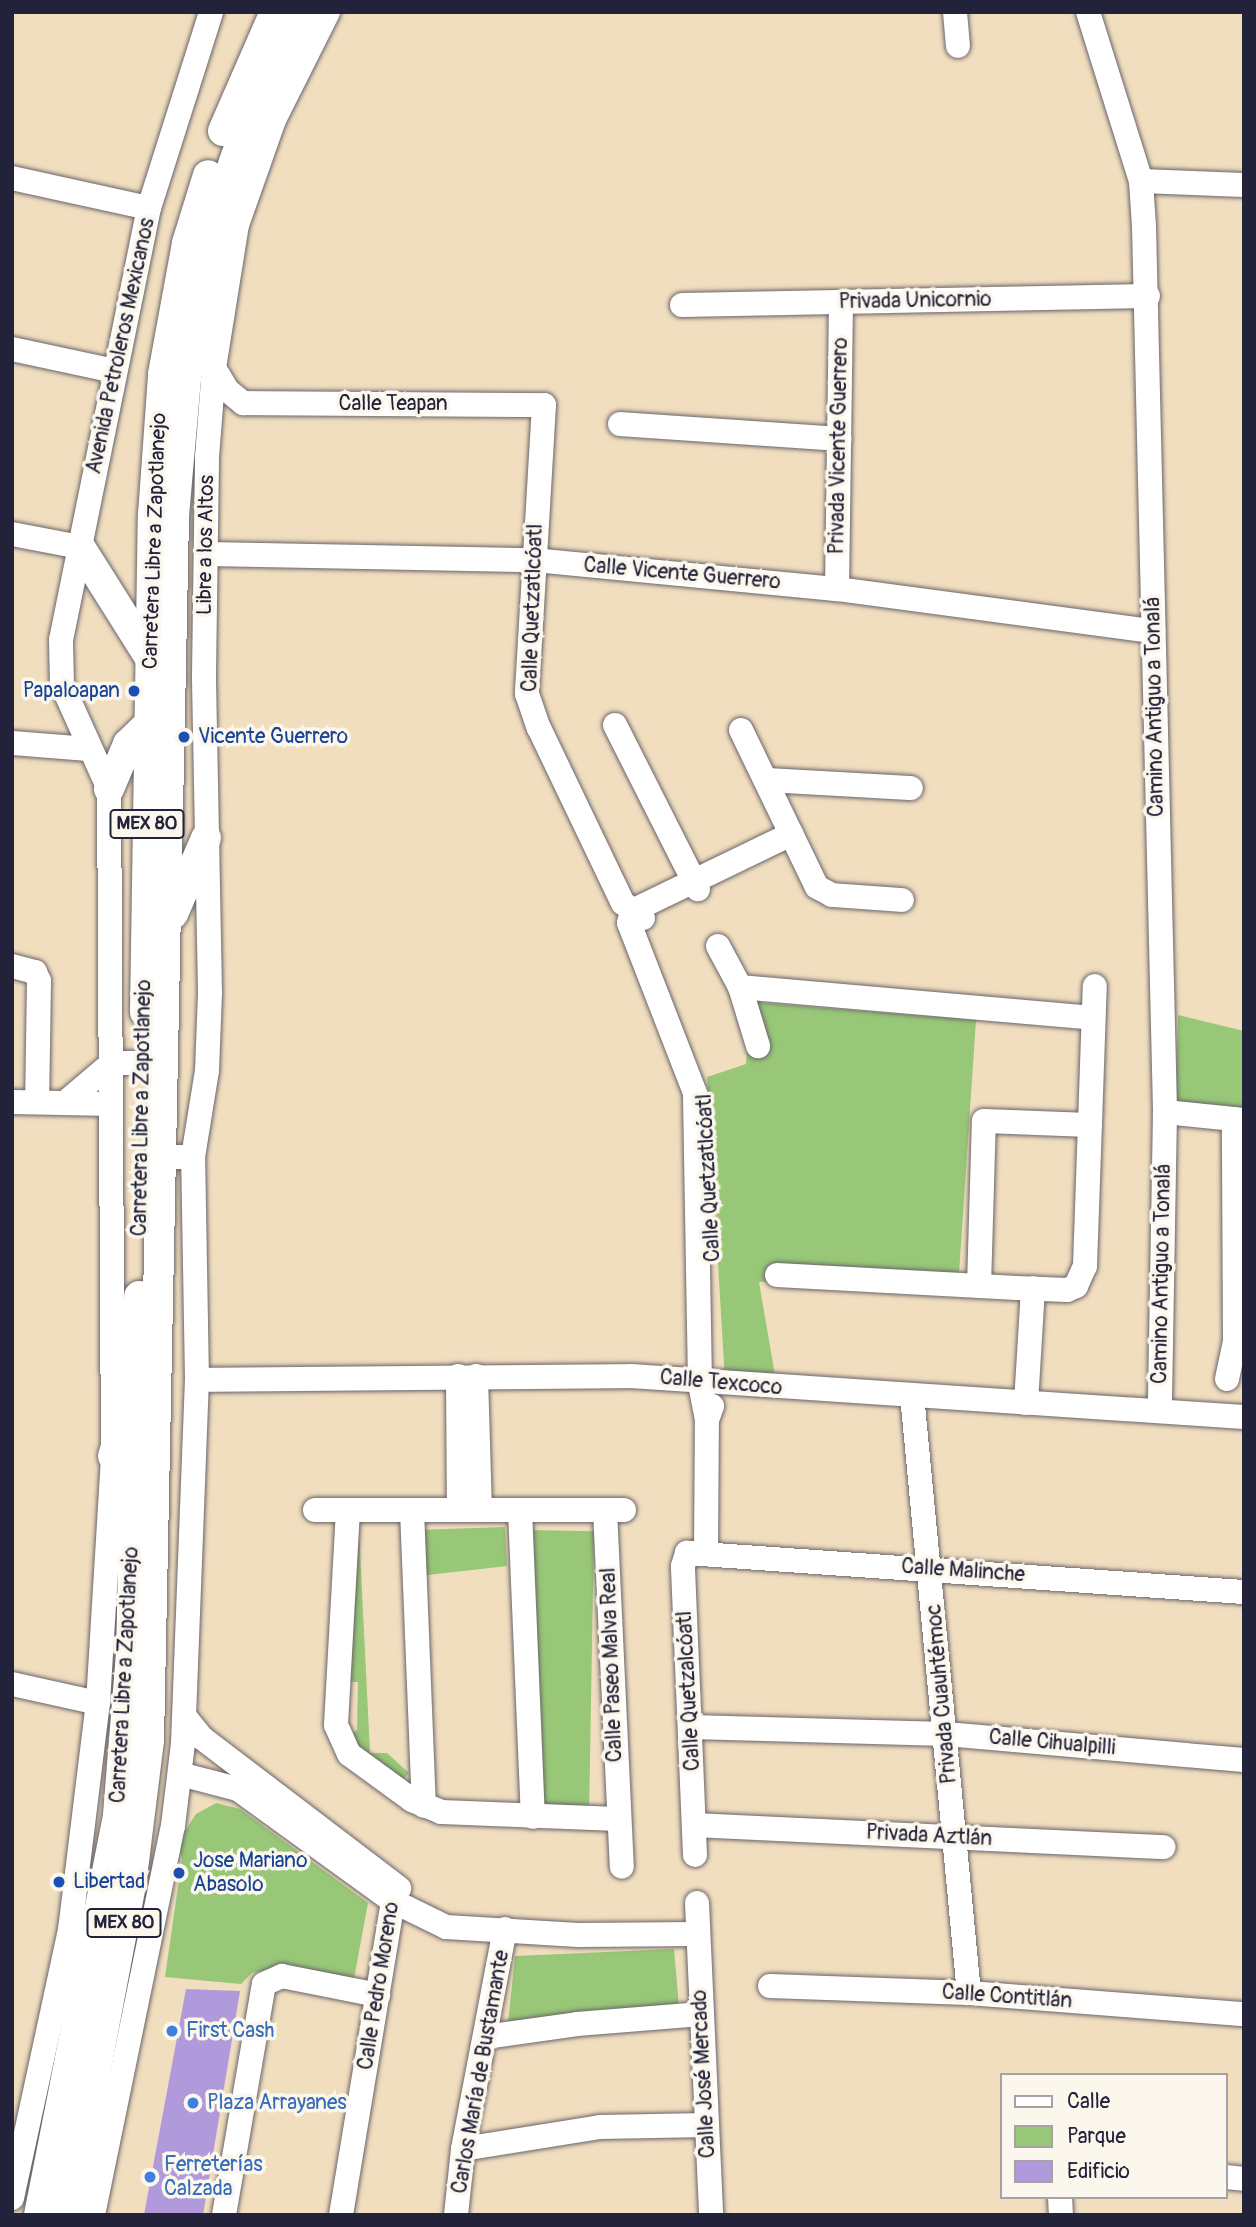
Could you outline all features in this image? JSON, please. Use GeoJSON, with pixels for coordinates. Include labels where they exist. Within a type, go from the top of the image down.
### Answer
{"type":"FeatureCollection","features":[{"type":"Feature","properties":{"kind":"main road","name":"Carretera Libre a Zapotlanejo"},"geometry":{"type":"LineString","coordinates":[[39,2215],[142,1814],[149,1728],[167,928],[161,665],[163,374],[187,243],[226,125],[275,12]]}},
{"type":"Feature","properties":{"kind":"main road","name":"Carretera Libre a Zapotlanejo"},"geometry":{"type":"LineString","coordinates":[[68,2215],[109,1937],[131,1655],[149,724],[161,665],[186,378],[219,253],[215,214],[248,121],[304,12]]}},
{"type":"Feature","properties":{"kind":"main road"},"geometry":{"type":"LineString","coordinates":[[80,547],[161,665]]}},
{"type":"Feature","properties":{"kind":"main road"},"geometry":{"type":"LineString","coordinates":[[109,789],[128,744],[149,724]]}},
{"type":"Feature","properties":{"kind":"main road"},"geometry":{"type":"LineString","coordinates":[[167,928],[206,838]]}},
{"type":"Feature","properties":{"kind":"main road"},"geometry":{"type":"LineString","coordinates":[[113,1456],[137,1381]]}},
{"type":"Feature","properties":{"kind":"street","name":"Avenida Petroleros Mexicanos"},"geometry":{"type":"LineString","coordinates":[[89,749],[62,685],[61,640],[149,208],[211,12]]}},
{"type":"Feature","properties":{"kind":"street","name":"Libre a los Altos"},"geometry":{"type":"LineString","coordinates":[[192,1157],[207,1071],[204,676],[207,457],[219,253],[274,120],[328,12]]}},
{"type":"Feature","properties":{"kind":"street"},"geometry":{"type":"LineString","coordinates":[[955,12],[958,46]]}},
{"type":"Feature","properties":{"kind":"street","name":"Camino Antiguo a Tonalá"},"geometry":{"type":"LineString","coordinates":[[1088,12],[1141,181],[1148,296],[1165,1112],[1160,1410]]}},
{"type":"Feature","properties":{"kind":"street"},"geometry":{"type":"LineString","coordinates":[[12,178],[149,208]]}},
{"type":"Feature","properties":{"kind":"street"},"geometry":{"type":"LineString","coordinates":[[1141,181],[1244,185]]}},
{"type":"Feature","properties":{"kind":"street","name":"Privada Unicornio"},"geometry":{"type":"LineString","coordinates":[[682,305],[1148,296]]}},
{"type":"Feature","properties":{"kind":"street","name":"Privada Vicente Guerrero"},"geometry":{"type":"LineString","coordinates":[[837,589],[841,303]]}},
{"type":"Feature","properties":{"kind":"street"},"geometry":{"type":"LineString","coordinates":[[12,349],[115,371]]}},
{"type":"Feature","properties":{"kind":"street"},"geometry":{"type":"LineString","coordinates":[[207,457],[229,417],[243,403],[227,390],[214,368]]}},
{"type":"Feature","properties":{"kind":"street","name":"Calle Teapan"},"geometry":{"type":"LineString","coordinates":[[243,403],[544,405]]}},
{"type":"Feature","properties":{"kind":"street","name":"Calle Quetzatlcóatl"},"geometry":{"type":"LineString","coordinates":[[544,405],[527,665],[530,705],[623,903],[638,914],[644,940],[706,1090],[707,1420],[695,1554]]}},
{"type":"Feature","properties":{"kind":"street"},"geometry":{"type":"LineString","coordinates":[[620,424],[839,439]]}},
{"type":"Feature","properties":{"kind":"street"},"geometry":{"type":"LineString","coordinates":[[12,534],[80,547]]}},
{"type":"Feature","properties":{"kind":"street","name":"Calle Vicente Guerrero"},"geometry":{"type":"LineString","coordinates":[[207,554],[534,560],[837,589],[1153,631]]}},
{"type":"Feature","properties":{"kind":"street"},"geometry":{"type":"LineString","coordinates":[[161,665],[204,676]]}},
{"type":"Feature","properties":{"kind":"street"},"geometry":{"type":"LineString","coordinates":[[615,725],[695,884]]}},
{"type":"Feature","properties":{"kind":"street"},"geometry":{"type":"LineString","coordinates":[[741,730],[793,839],[824,892],[902,900]]}},
{"type":"Feature","properties":{"kind":"street"},"geometry":{"type":"LineString","coordinates":[[12,743],[41,749],[89,749],[109,789]]}},
{"type":"Feature","properties":{"kind":"street"},"geometry":{"type":"LineString","coordinates":[[766,780],[911,788]]}},
{"type":"Feature","properties":{"kind":"street","name":"Carretera Libre a Zapotlanejo"},"geometry":{"type":"LineString","coordinates":[[93,2215],[109,1937],[98,1703],[113,1456],[109,789]]}},
{"type":"Feature","properties":{"kind":"street"},"geometry":{"type":"LineString","coordinates":[[638,914],[695,884],[793,839]]}},
{"type":"Feature","properties":{"kind":"street"},"geometry":{"type":"LineString","coordinates":[[719,946],[740,987],[758,1046]]}},
{"type":"Feature","properties":{"kind":"street"},"geometry":{"type":"LineString","coordinates":[[12,966],[35,972],[39,981],[37,1102]]}},
{"type":"Feature","properties":{"kind":"street"},"geometry":{"type":"LineString","coordinates":[[777,1275],[1066,1290],[1082,1278],[1095,986]]}},
{"type":"Feature","properties":{"kind":"street"},"geometry":{"type":"LineString","coordinates":[[740,987],[1093,1018]]}},
{"type":"Feature","properties":{"kind":"street"},"geometry":{"type":"LineString","coordinates":[[66,1102],[112,1063],[144,1063]]}},
{"type":"Feature","properties":{"kind":"street"},"geometry":{"type":"LineString","coordinates":[[12,1102],[111,1104]]}},
{"type":"Feature","properties":{"kind":"street"},"geometry":{"type":"LineString","coordinates":[[1165,1112],[1239,1119],[1239,1342],[1227,1379]]}},
{"type":"Feature","properties":{"kind":"street"},"geometry":{"type":"LineString","coordinates":[[979,1286],[984,1121],[1090,1125]]}},
{"type":"Feature","properties":{"kind":"street","name":"Carretera Libre a Zapotlanejo"},"geometry":{"type":"LineString","coordinates":[[12,2199],[109,1937],[180,1774],[185,1717],[197,1380],[192,1157],[162,1157]]}},
{"type":"Feature","properties":{"kind":"street"},"geometry":{"type":"LineString","coordinates":[[1018,1402],[1025,1288]]}},
{"type":"Feature","properties":{"kind":"street"},"geometry":{"type":"LineString","coordinates":[[467,1376],[469,1510]]}},
{"type":"Feature","properties":{"kind":"street","name":"Calle Texcoco"},"geometry":{"type":"LineString","coordinates":[[197,1380],[631,1376],[707,1384],[1244,1417]]}},
{"type":"Feature","properties":{"kind":"street","name":"Privada Cuauhtémoc"},"geometry":{"type":"LineString","coordinates":[[912,1395],[931,1569],[969,1993]]}},
{"type":"Feature","properties":{"kind":"street","name":"Calle Paseo Malva Real"},"geometry":{"type":"LineString","coordinates":[[314,1510],[614,1510],[618,1819],[622,1867]]}},
{"type":"Feature","properties":{"kind":"street"},"geometry":{"type":"LineString","coordinates":[[348,1510],[337,1732],[349,1754],[425,1806],[441,1812],[618,1819]]}},
{"type":"Feature","properties":{"kind":"street"},"geometry":{"type":"LineString","coordinates":[[412,1510],[425,1806]]}},
{"type":"Feature","properties":{"kind":"street"},"geometry":{"type":"LineString","coordinates":[[520,1510],[533,1817]]}},
{"type":"Feature","properties":{"kind":"street","name":"Calle Malinche"},"geometry":{"type":"LineString","coordinates":[[695,1554],[1244,1592]]}},
{"type":"Feature","properties":{"kind":"street","name":"Calle Quetzalcóatl"},"geometry":{"type":"LineString","coordinates":[[695,1554],[691,1727],[695,1855]]}},
{"type":"Feature","properties":{"kind":"street"},"geometry":{"type":"LineString","coordinates":[[12,1684],[98,1703]]}},
{"type":"Feature","properties":{"kind":"street"},"geometry":{"type":"LineString","coordinates":[[185,1717],[202,1738],[400,1898]]}},
{"type":"Feature","properties":{"kind":"street","name":"Calle Cihualpilli"},"geometry":{"type":"LineString","coordinates":[[691,1727],[946,1734],[1244,1760]]}},
{"type":"Feature","properties":{"kind":"street"},"geometry":{"type":"LineString","coordinates":[[180,1774],[238,1789],[446,1927],[578,1935],[696,1934]]}},
{"type":"Feature","properties":{"kind":"street","name":"Privada Aztlán"},"geometry":{"type":"LineString","coordinates":[[695,1825],[1163,1847]]}},
{"type":"Feature","properties":{"kind":"street","name":"Calle Pedro Moreno"},"geometry":{"type":"LineString","coordinates":[[341,2215],[378,1995],[400,1898]]}},
{"type":"Feature","properties":{"kind":"street","name":"Calle José Mercado"},"geometry":{"type":"LineString","coordinates":[[697,1903],[696,1934],[711,2215]]}},
{"type":"Feature","properties":{"kind":"street","name":"Carlos María de Bustamante"},"geometry":{"type":"LineString","coordinates":[[456,2215],[463,2149],[505,1929]]}},
{"type":"Feature","properties":{"kind":"street"},"geometry":{"type":"LineString","coordinates":[[224,2215],[264,1984],[282,1976],[378,1995]]}},
{"type":"Feature","properties":{"kind":"street","name":"Calle Contitlán"},"geometry":{"type":"LineString","coordinates":[[770,1986],[969,1993],[1244,2014]]}},
{"type":"Feature","properties":{"kind":"street"},"geometry":{"type":"LineString","coordinates":[[485,2037],[702,2014]]}},
{"type":"Feature","properties":{"kind":"street"},"geometry":{"type":"LineString","coordinates":[[463,2149],[600,2127],[707,2124]]}},
{"type":"Feature","properties":{"kind":"green space"},"geometry":{"type":"Polygon","coordinates":[[[751,1002],[976,1020],[959,1274],[759,1282],[777,1387],[725,1381],[707,1077],[746,1064],[751,1002]]]}},
{"type":"Feature","properties":{"kind":"green space"},"geometry":{"type":"Polygon","coordinates":[[[1178,1015],[1244,1031],[1244,1110],[1176,1104],[1178,1015]]]}},
{"type":"Feature","properties":{"kind":"green space"},"geometry":{"type":"Polygon","coordinates":[[[505,1527],[507,1566],[419,1576],[416,1530],[505,1527]]]}},
{"type":"Feature","properties":{"kind":"green space"},"geometry":{"type":"Polygon","coordinates":[[[528,1530],[594,1531],[589,1814],[523,1813],[528,1530]]]}},
{"type":"Feature","properties":{"kind":"green space"},"geometry":{"type":"Polygon","coordinates":[[[359,1531],[370,1753],[387,1753],[409,1773],[400,1783],[344,1740],[357,1730],[358,1682],[346,1682],[359,1531]]]}},
{"type":"Feature","properties":{"kind":"green space"},"geometry":{"type":"Polygon","coordinates":[[[216,1803],[240,1809],[368,1903],[353,1984],[271,1969],[252,1973],[241,1984],[165,1977],[182,1859],[178,1842],[196,1814],[216,1803]]]}},
{"type":"Feature","properties":{"kind":"green space"},"geometry":{"type":"Polygon","coordinates":[[[674,1949],[679,2007],[508,2023],[515,1956],[674,1949]]]}},
{"type":"Feature","properties":{"kind":"building","name":"Plaza Arrayanes"},"geometry":{"type":"Polygon","coordinates":[[[186,1989],[240,1991],[203,2215],[144,2215],[186,1989]]]}},
{"type":"Feature","properties":{"kind":"place","name":"Papaloapan"},"geometry":{"type":"Point","coordinates":[134,691]}},
{"type":"Feature","properties":{"kind":"place","name":"Vicente Guerrero"},"geometry":{"type":"Point","coordinates":[184,737]}},
{"type":"Feature","properties":{"kind":"place","name":"Jose Mariano Abasolo"},"geometry":{"type":"Point","coordinates":[179,1873]}},
{"type":"Feature","properties":{"kind":"place","name":"Libertad"},"geometry":{"type":"Point","coordinates":[59,1882]}},
{"type":"Feature","properties":{"kind":"place","name":"First Cash"},"geometry":{"type":"Point","coordinates":[172,2031]}},
{"type":"Feature","properties":{"kind":"place","name":"Plaza Arrayanes"},"geometry":{"type":"Point","coordinates":[193,2103]}},
{"type":"Feature","properties":{"kind":"place","name":"Ferreterías Calzada"},"geometry":{"type":"Point","coordinates":[150,2177]}}]}
